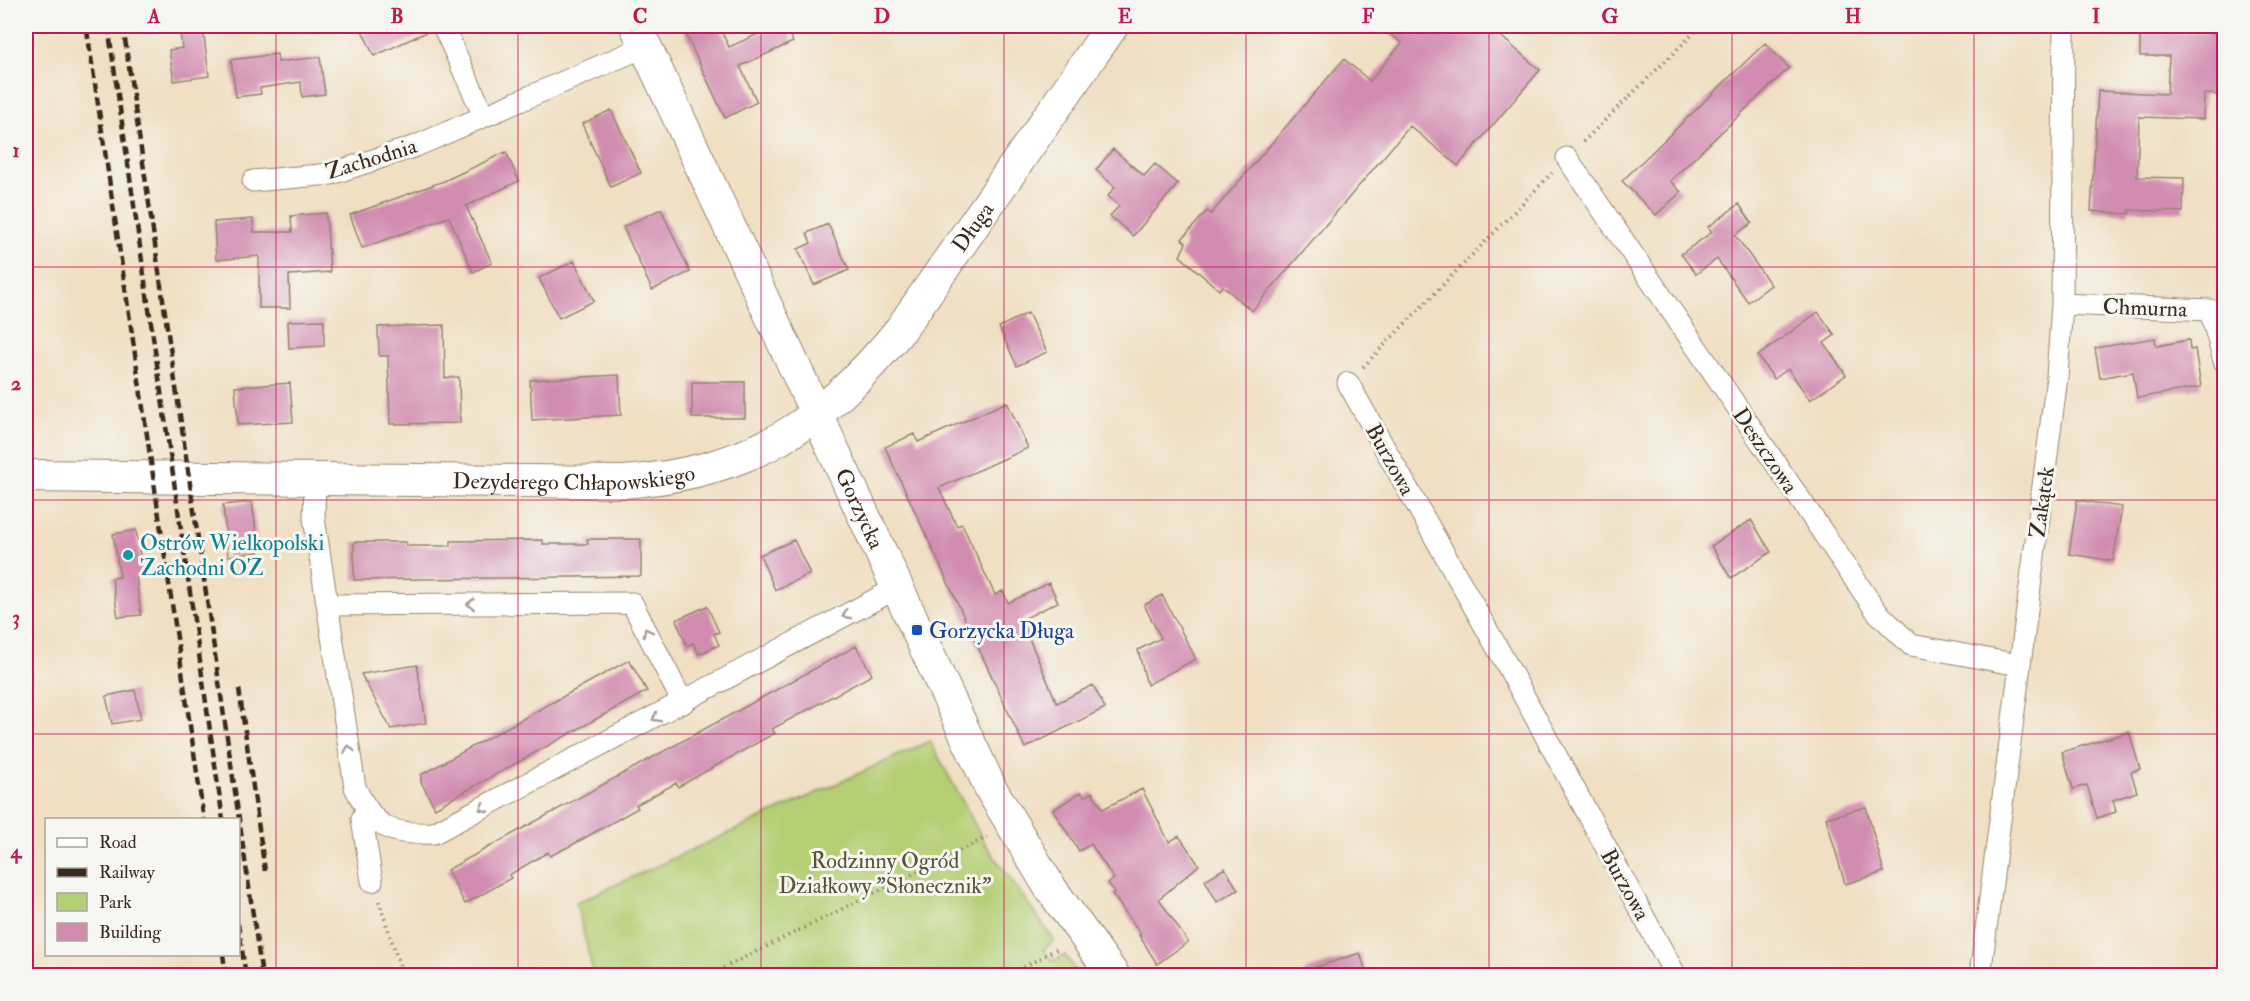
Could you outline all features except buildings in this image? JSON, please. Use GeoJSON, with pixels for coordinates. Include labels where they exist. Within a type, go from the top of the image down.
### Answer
{"type":"FeatureCollection","features":[{"type":"Feature","properties":{"kind":"street"},"geometry":{"type":"LineString","coordinates":[[442,26],[484,116]]}},
{"type":"Feature","properties":{"kind":"street","name":"Długa"},"geometry":{"type":"LineString","coordinates":[[818,416],[855,383],[901,329],[1112,26]]}},
{"type":"Feature","properties":{"kind":"street","name":"Zakątek"},"geometry":{"type":"LineString","coordinates":[[1980,975],[2057,377],[2062,304],[2064,26]]}},
{"type":"Feature","properties":{"kind":"street","name":"Zachodnia"},"geometry":{"type":"LineString","coordinates":[[253,181],[331,174],[416,146],[484,116],[641,36]]}},
{"type":"Feature","properties":{"kind":"street","name":"Gorzycka"},"geometry":{"type":"LineString","coordinates":[[641,36],[991,789],[1049,886],[1114,975]]}},
{"type":"Feature","properties":{"kind":"street","name":"Deszczowa"},"geometry":{"type":"LineString","coordinates":[[1567,158],[1877,612],[1911,645],[2019,665]]}},
{"type":"Feature","properties":{"kind":"street","name":"Chmurna"},"geometry":{"type":"LineString","coordinates":[[2062,304],[2210,310],[2224,361]]}},
{"type":"Feature","properties":{"kind":"street","name":"Burzowa"},"geometry":{"type":"LineString","coordinates":[[1348,383],[1508,667],[1676,975]]}},
{"type":"Feature","properties":{"kind":"street","name":"Dezyderego Chłapowskiego"},"geometry":{"type":"LineString","coordinates":[[26,476],[623,482],[676,477],[741,459],[788,435],[818,416]]}},
{"type":"Feature","properties":{"kind":"street"},"geometry":{"type":"LineString","coordinates":[[315,479],[314,518],[355,787],[366,810],[381,825],[403,835],[434,833],[897,588]]}},
{"type":"Feature","properties":{"kind":"street"},"geometry":{"type":"LineString","coordinates":[[328,605],[632,603],[683,703]]}},
{"type":"Feature","properties":{"kind":"street"},"geometry":{"type":"LineString","coordinates":[[366,810],[362,819],[372,881]]}},
{"type":"Feature","properties":{"kind":"path"},"geometry":{"type":"LineString","coordinates":[[1348,383],[1567,158],[1701,26]]}},
{"type":"Feature","properties":{"kind":"path"},"geometry":{"type":"LineString","coordinates":[[707,975],[984,839]]}},
{"type":"Feature","properties":{"kind":"path"},"geometry":{"type":"LineString","coordinates":[[372,881],[403,975]]}},
{"type":"Feature","properties":{"kind":"path"},"geometry":{"type":"LineString","coordinates":[[1008,975],[1048,956]]}},
{"type":"Feature","properties":{"kind":"green space","name":"Rodzinny Ogród Działkowy \"Słonecznik\""},"geometry":{"type":"Polygon","coordinates":[[[930,741],[986,845],[1054,940],[1044,950],[1053,961],[1065,955],[1079,975],[594,975],[576,903],[930,741]]]}},
{"type":"Feature","properties":{"kind":"railway"},"geometry":{"type":"LineString","coordinates":[[108,26],[223,818]]}},
{"type":"Feature","properties":{"kind":"railway"},"geometry":{"type":"LineString","coordinates":[[123,26],[239,818]]}},
{"type":"Feature","properties":{"kind":"railway"},"geometry":{"type":"LineString","coordinates":[[87,30],[204,818]]}},
{"type":"Feature","properties":{"kind":"railway"},"geometry":{"type":"LineString","coordinates":[[239,689],[265,871]]}},
{"type":"Feature","properties":{"kind":"railway"},"geometry":{"type":"LineString","coordinates":[[240,826],[262,976]]}},
{"type":"Feature","properties":{"kind":"railway"},"geometry":{"type":"LineString","coordinates":[[240,937],[246,976]]}},
{"type":"Feature","properties":{"kind":"railway"},"geometry":{"type":"LineString","coordinates":[[223,956],[226,976]]}},
{"type":"Feature","properties":{"kind":"place","name":"Ostrów Wielkopolski Zachodni OZ"},"geometry":{"type":"Point","coordinates":[128,555]}},
{"type":"Feature","properties":{"kind":"place","name":"Gorzycka Długa"},"geometry":{"type":"Point","coordinates":[917,630]}}]}
